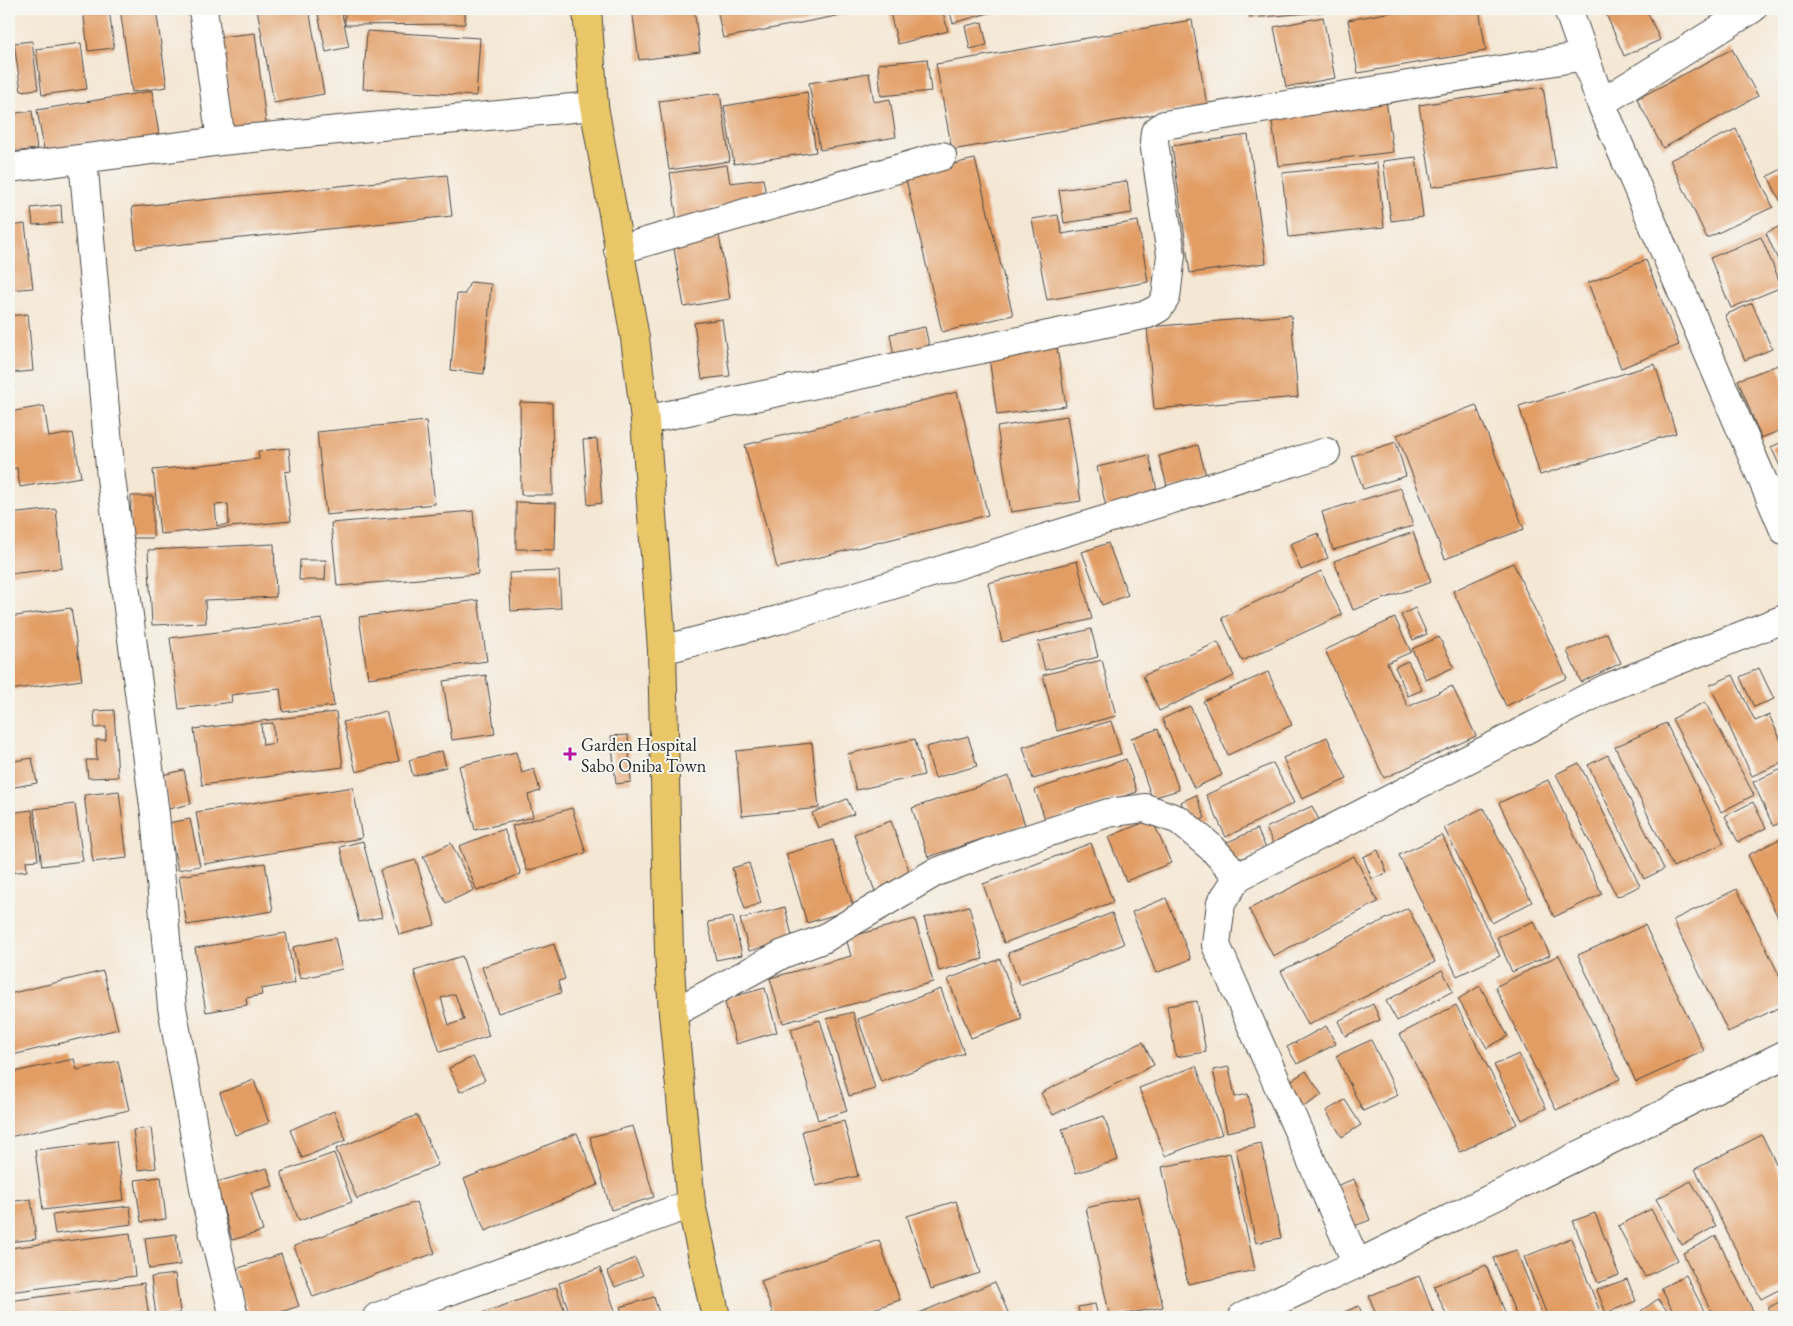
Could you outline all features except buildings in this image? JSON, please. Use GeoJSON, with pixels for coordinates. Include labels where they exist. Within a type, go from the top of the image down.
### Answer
{"type":"FeatureCollection","features":[{"type":"Feature","properties":{"kind":"main road"},"geometry":{"type":"LineString","coordinates":[[587,9],[594,106],[635,338],[645,420],[662,650],[672,1013],[691,1204],[716,1317]]}},
{"type":"Feature","properties":{"kind":"street"},"geometry":{"type":"LineString","coordinates":[[203,9],[222,141]]}},
{"type":"Feature","properties":{"kind":"street"},"geometry":{"type":"LineString","coordinates":[[1568,9],[1602,103],[1784,530]]}},
{"type":"Feature","properties":{"kind":"street"},"geometry":{"type":"LineString","coordinates":[[1602,103],[1752,9]]}},
{"type":"Feature","properties":{"kind":"street"},"geometry":{"type":"LineString","coordinates":[[645,420],[1103,324],[1148,314],[1159,308],[1166,297],[1171,254],[1154,142],[1156,132],[1164,125],[1584,56]]}},
{"type":"Feature","properties":{"kind":"street"},"geometry":{"type":"LineString","coordinates":[[9,168],[222,141],[594,106]]}},
{"type":"Feature","properties":{"kind":"street"},"geometry":{"type":"LineString","coordinates":[[618,250],[942,156]]}},
{"type":"Feature","properties":{"kind":"street"},"geometry":{"type":"LineString","coordinates":[[83,159],[112,478],[155,814],[172,1008],[207,1205],[234,1317]]}},
{"type":"Feature","properties":{"kind":"street"},"geometry":{"type":"LineString","coordinates":[[662,650],[778,620],[1326,452]]}},
{"type":"Feature","properties":{"kind":"street"},"geometry":{"type":"LineString","coordinates":[[1357,1264],[1216,945],[1221,903],[1238,877],[1607,688],[1784,619]]}},
{"type":"Feature","properties":{"kind":"street"},"geometry":{"type":"LineString","coordinates":[[672,1013],[783,954],[823,939],[934,873],[997,848],[1108,813],[1145,808],[1179,820],[1213,849],[1238,877]]}},
{"type":"Feature","properties":{"kind":"street"},"geometry":{"type":"LineString","coordinates":[[1242,1317],[1357,1264],[1784,1056]]}},
{"type":"Feature","properties":{"kind":"street"},"geometry":{"type":"LineString","coordinates":[[377,1317],[691,1204]]}},
{"type":"Feature","properties":{"kind":"place","name":"Garden Hospital Sabo Oniba Town"},"geometry":{"type":"Point","coordinates":[570,754]}}]}
